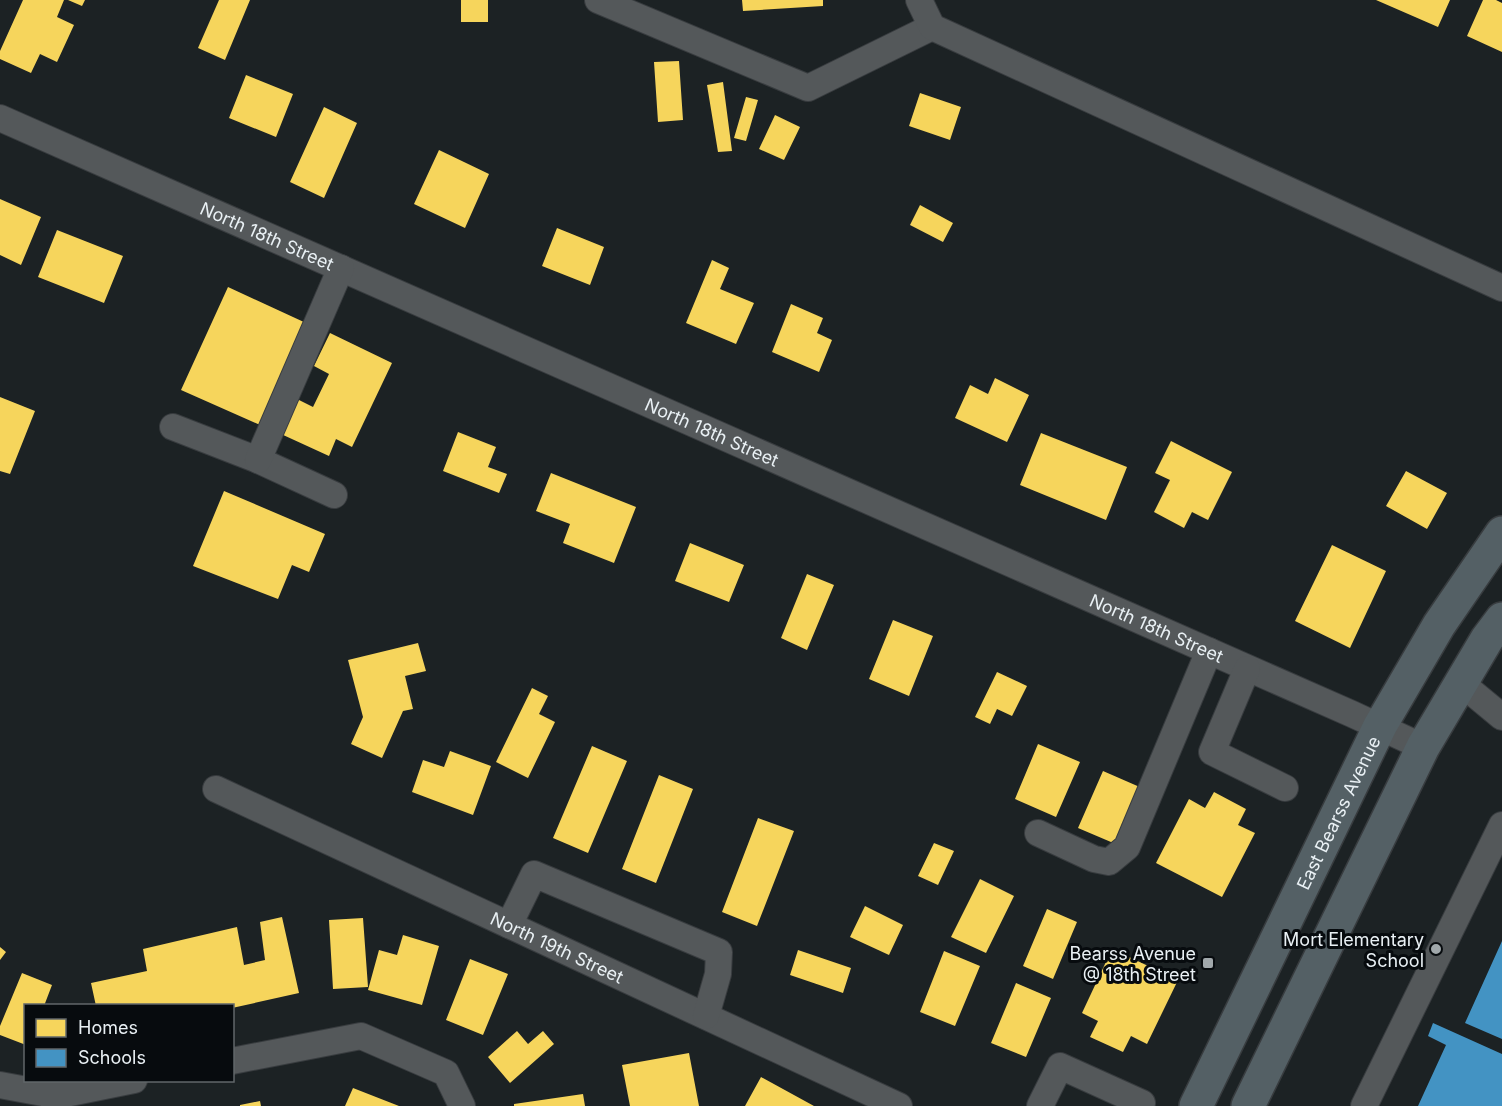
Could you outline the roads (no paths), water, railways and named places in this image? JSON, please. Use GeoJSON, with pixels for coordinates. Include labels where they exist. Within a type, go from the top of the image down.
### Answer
{"type":"FeatureCollection","features":[{"type":"Feature","properties":{"kind":"main road","name":"East Bearss Avenue"},"geometry":{"type":"LineString","coordinates":[[1201,1095],[1380,726],[1439,625],[1502,535]]}},
{"type":"Feature","properties":{"kind":"main road"},"geometry":{"type":"LineString","coordinates":[[1201,1095],[1249,1106],[1423,747],[1502,619]]}},
{"type":"Feature","properties":{"kind":"street"},"geometry":{"type":"LineString","coordinates":[[598,0],[808,88],[932,27]]}},
{"type":"Feature","properties":{"kind":"street"},"geometry":{"type":"LineString","coordinates":[[919,0],[932,27],[1502,288]]}},
{"type":"Feature","properties":{"kind":"street","name":"North 18th Street"},"geometry":{"type":"LineString","coordinates":[[0,118],[1380,726],[1423,747]]}},
{"type":"Feature","properties":{"kind":"street"},"geometry":{"type":"LineString","coordinates":[[258,460],[341,268]]}},
{"type":"Feature","properties":{"kind":"street"},"geometry":{"type":"LineString","coordinates":[[173,427],[258,460],[334,495]]}},
{"type":"Feature","properties":{"kind":"street"},"geometry":{"type":"LineString","coordinates":[[1038,833],[1094,859],[1109,862],[1126,846],[1209,651]]}},
{"type":"Feature","properties":{"kind":"street"},"geometry":{"type":"LineString","coordinates":[[1247,669],[1212,752],[1285,788]]}},
{"type":"Feature","properties":{"kind":"street"},"geometry":{"type":"LineString","coordinates":[[1461,683],[1502,717]]}},
{"type":"Feature","properties":{"kind":"street","name":"North 19th Street"},"geometry":{"type":"LineString","coordinates":[[216,789],[899,1106]]}},
{"type":"Feature","properties":{"kind":"street"},"geometry":{"type":"LineString","coordinates":[[1364,1106],[1502,825]]}},
{"type":"Feature","properties":{"kind":"street"},"geometry":{"type":"LineString","coordinates":[[509,925],[534,874],[719,952],[718,974],[705,1016]]}},
{"type":"Feature","properties":{"kind":"street"},"geometry":{"type":"LineString","coordinates":[[234,1061],[361,1036],[447,1073],[462,1106]]}},
{"type":"Feature","properties":{"kind":"street"},"geometry":{"type":"LineString","coordinates":[[1041,1106],[1060,1066],[1142,1103]]}},
{"type":"Feature","properties":{"kind":"street"},"geometry":{"type":"LineString","coordinates":[[0,1085],[20,1090],[65,1094],[124,1082]]}},
{"type":"Feature","properties":{"kind":"place","name":"Mort Elementary School"},"geometry":{"type":"Point","coordinates":[1436,949]}},
{"type":"Feature","properties":{"kind":"place","name":"Bearss Avenue @ 18th Street"},"geometry":{"type":"Point","coordinates":[1208,963]}}]}
